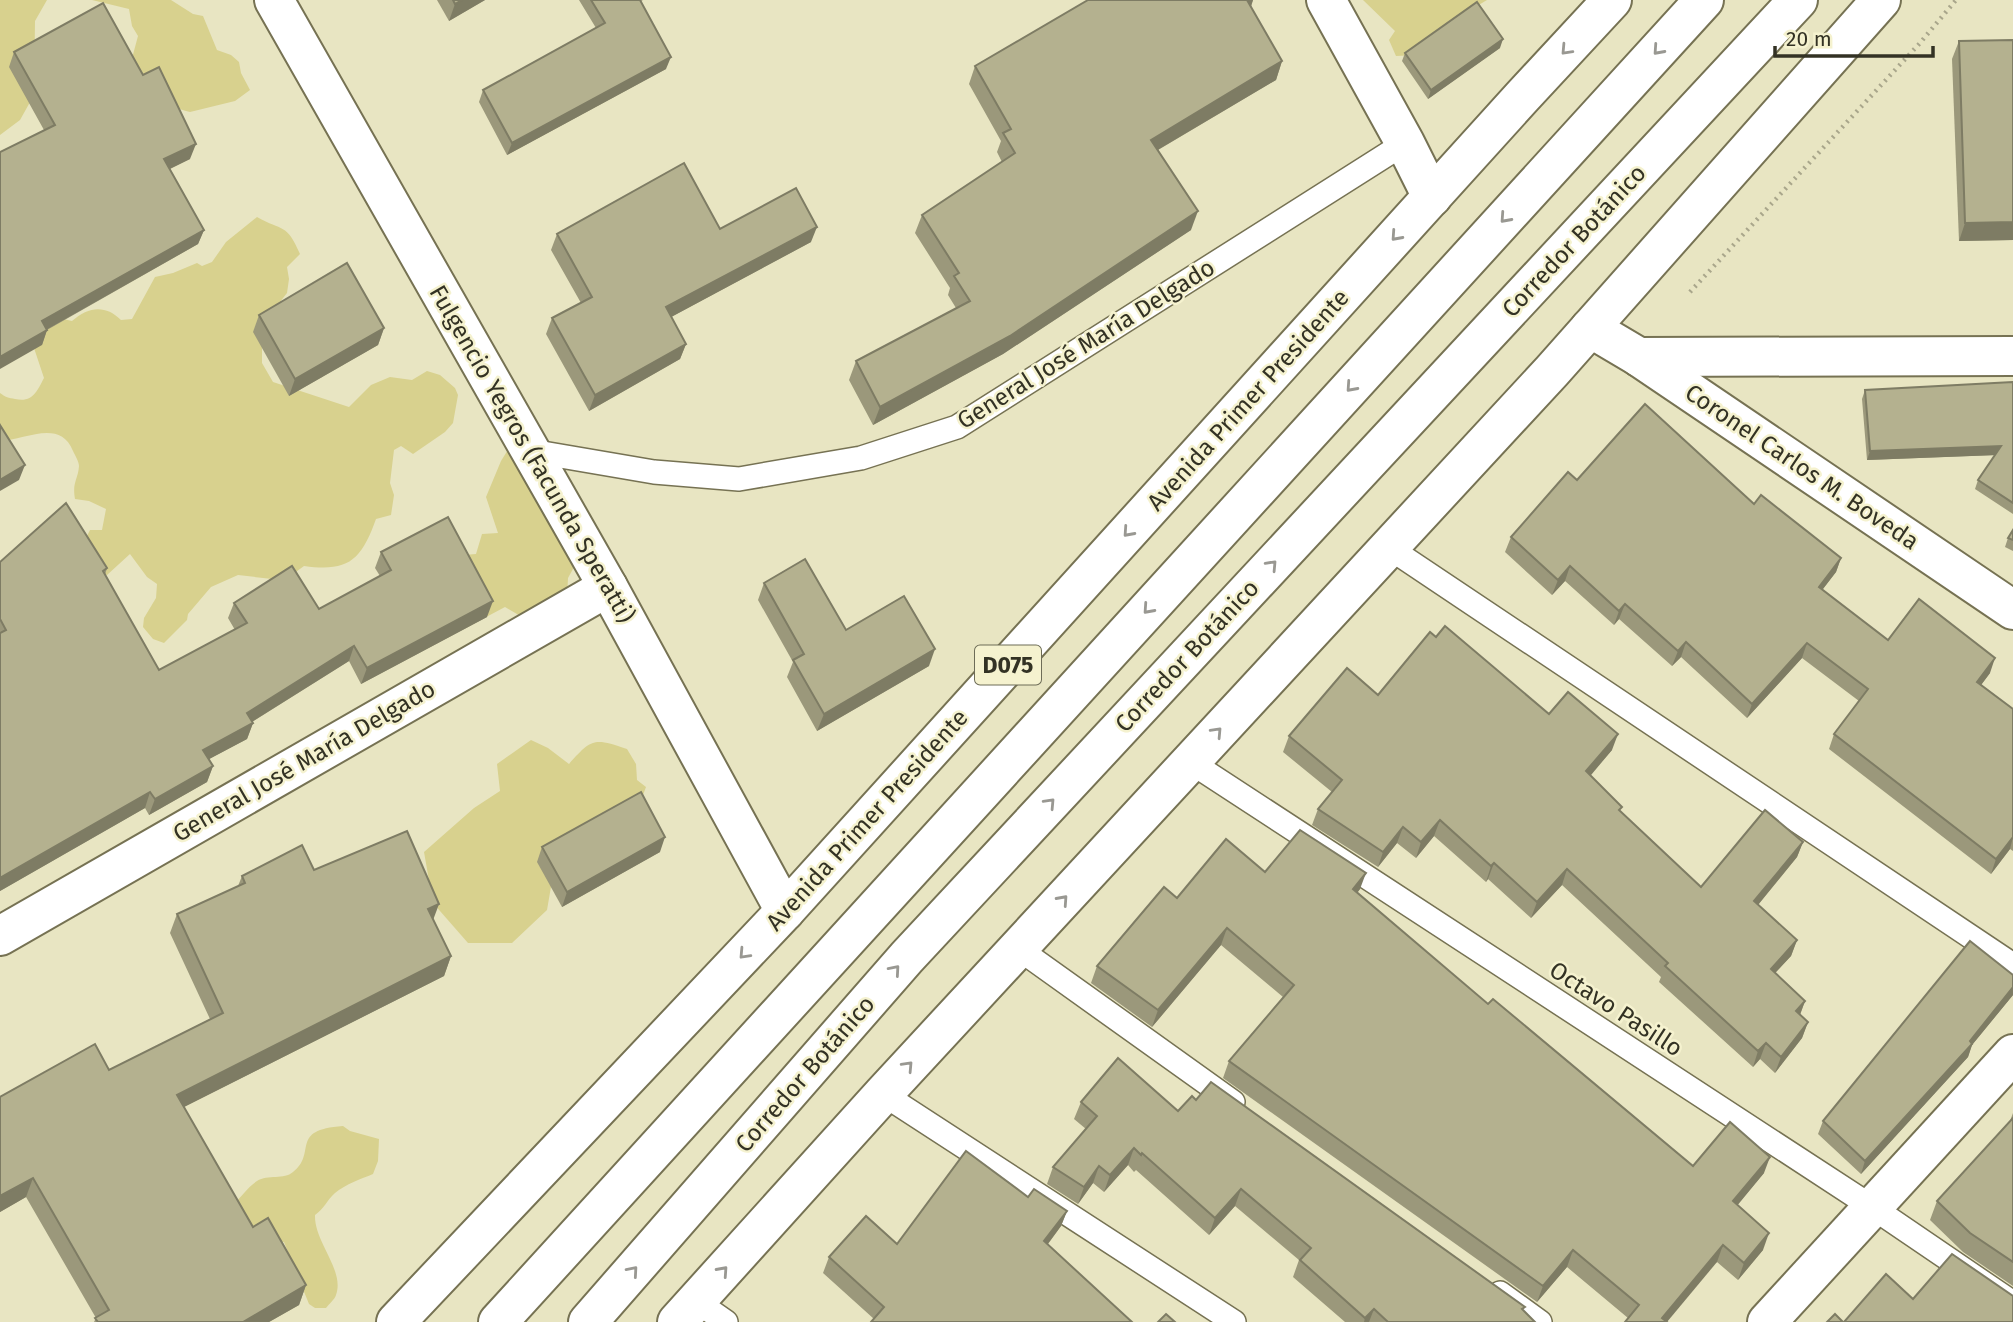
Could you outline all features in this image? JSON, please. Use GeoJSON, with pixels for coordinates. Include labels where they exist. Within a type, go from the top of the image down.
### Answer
{"type":"FeatureCollection","features":[{"type":"Feature","properties":{"kind":"main road","name":"Fulgencio Yegros (Facunda Speratti)"},"geometry":{"type":"LineString","coordinates":[[274,0],[608,587],[785,911]]}},
{"type":"Feature","properties":{"kind":"main road"},"geometry":{"type":"LineString","coordinates":[[1326,0],[1432,197]]}},
{"type":"Feature","properties":{"kind":"main road","name":"Avenida Primer Presidente"},"geometry":{"type":"LineString","coordinates":[[396,1322],[785,911],[1612,0]]}},
{"type":"Feature","properties":{"kind":"main road","name":"D075"},"geometry":{"type":"LineString","coordinates":[[498,1322],[1704,0]]}},
{"type":"Feature","properties":{"kind":"main road","name":"Corredor Botánico"},"geometry":{"type":"LineString","coordinates":[[588,1322],[907,957],[1798,0]]}},
{"type":"Feature","properties":{"kind":"main road"},"geometry":{"type":"LineString","coordinates":[[700,1315],[883,1094],[1590,328],[1881,0]]}},
{"type":"Feature","properties":{"kind":"main road","name":"Coronel Carlos M. Boveda"},"geometry":{"type":"LineString","coordinates":[[1590,328],[1639,357],[2013,610]]}},
{"type":"Feature","properties":{"kind":"main road"},"geometry":{"type":"LineString","coordinates":[[1639,357],[2013,356]]}},
{"type":"Feature","properties":{"kind":"main road","name":"General José María Delgado"},"geometry":{"type":"LineString","coordinates":[[0,936],[608,587]]}},
{"type":"Feature","properties":{"kind":"main road"},"geometry":{"type":"LineString","coordinates":[[1767,1322],[2013,1054]]}},
{"type":"Feature","properties":{"kind":"lane","name":"General José María Delgado"},"geometry":{"type":"LineString","coordinates":[[531,450],[654,472],[738,479],[861,458],[957,427],[1405,143]]}},
{"type":"Feature","properties":{"kind":"lane"},"geometry":{"type":"LineString","coordinates":[[1388,547],[2013,965]]}},
{"type":"Feature","properties":{"kind":"lane","name":"Octavo Pasillo"},"geometry":{"type":"LineString","coordinates":[[1189,761],[2013,1303]]}},
{"type":"Feature","properties":{"kind":"lane"},"geometry":{"type":"LineString","coordinates":[[1019,949],[1248,1113]]}},
{"type":"Feature","properties":{"kind":"lane"},"geometry":{"type":"LineString","coordinates":[[883,1094],[1234,1322]]}},
{"type":"Feature","properties":{"kind":"lane"},"geometry":{"type":"LineString","coordinates":[[1484,1282],[1540,1322]]}},
{"type":"Feature","properties":{"kind":"shaded area"},"geometry":{"type":"Polygon","coordinates":[[[0,0],[47,0],[35,21],[34,95],[20,120],[0,135],[0,0]]]}},
{"type":"Feature","properties":{"kind":"shaded area"},"geometry":{"type":"Polygon","coordinates":[[[92,0],[171,0],[193,14],[203,16],[217,50],[231,55],[239,62],[241,73],[250,90],[235,101],[190,112],[172,105],[131,62],[138,36],[132,26],[129,9],[92,0]]]}},
{"type":"Feature","properties":{"kind":"shaded area"},"geometry":{"type":"Polygon","coordinates":[[[1363,0],[1487,0],[1418,55],[1396,56],[1389,40],[1395,31],[1363,0]]]}},
{"type":"Feature","properties":{"kind":"shaded area"},"geometry":{"type":"Polygon","coordinates":[[[257,217],[287,232],[300,254],[287,267],[287,293],[262,325],[262,363],[273,382],[349,407],[371,385],[390,377],[412,380],[427,371],[440,375],[455,388],[458,395],[453,423],[445,432],[413,454],[401,446],[394,450],[390,483],[394,495],[391,515],[376,519],[365,545],[351,560],[332,567],[304,566],[293,574],[272,579],[238,575],[211,587],[188,614],[187,620],[164,643],[153,639],[143,627],[144,618],[156,598],[157,584],[147,577],[130,554],[107,575],[92,573],[82,546],[90,530],[102,530],[106,509],[89,501],[75,499],[74,489],[79,464],[67,441],[60,435],[41,433],[0,441],[0,393],[21,400],[30,398],[36,391],[44,378],[31,339],[59,318],[72,321],[96,309],[109,311],[121,320],[132,319],[155,277],[197,263],[202,266],[212,262],[226,242],[257,217]]]}},
{"type":"Feature","properties":{"kind":"shaded area"},"geometry":{"type":"Polygon","coordinates":[[[516,437],[584,549],[568,578],[567,597],[529,621],[505,607],[473,624],[464,555],[476,554],[482,534],[498,533],[486,497],[501,461],[516,437]]]}},
{"type":"Feature","properties":{"kind":"shaded area"},"geometry":{"type":"Polygon","coordinates":[[[531,740],[548,748],[569,764],[583,749],[594,743],[607,743],[627,749],[636,764],[637,780],[646,787],[640,803],[557,852],[547,910],[512,943],[468,943],[433,903],[424,852],[474,808],[500,791],[497,764],[531,740]]]}},
{"type":"Feature","properties":{"kind":"shaded area"},"geometry":{"type":"Polygon","coordinates":[[[343,1126],[350,1131],[379,1139],[378,1161],[373,1174],[339,1190],[315,1215],[319,1235],[338,1285],[335,1297],[326,1308],[315,1308],[309,1304],[284,1242],[190,1238],[234,1204],[257,1181],[293,1172],[304,1157],[310,1137],[316,1132],[343,1126]]]}},
{"type":"Feature","properties":{"kind":"building"},"geometry":{"type":"Polygon","coordinates":[[[591,0],[640,0],[671,57],[512,143],[483,90],[605,23],[591,0]]]}},
{"type":"Feature","properties":{"kind":"building"},"geometry":{"type":"Polygon","coordinates":[[[1088,0],[1247,0],[1282,61],[1151,140],[1198,211],[1010,336],[880,407],[856,361],[970,301],[954,276],[959,273],[922,215],[1015,153],[1003,133],[1011,129],[975,66],[1088,0]]]}},
{"type":"Feature","properties":{"kind":"building"},"geometry":{"type":"Polygon","coordinates":[[[1477,2],[1503,39],[1431,90],[1405,53],[1477,2]]]}},
{"type":"Feature","properties":{"kind":"building"},"geometry":{"type":"Polygon","coordinates":[[[103,3],[143,75],[159,67],[196,144],[164,159],[204,230],[42,321],[47,330],[0,357],[0,152],[55,125],[14,52],[103,3]]]}},
{"type":"Feature","properties":{"kind":"building"},"geometry":{"type":"Polygon","coordinates":[[[2013,40],[2013,222],[1965,223],[1959,41],[2013,40]]]}},
{"type":"Feature","properties":{"kind":"building"},"geometry":{"type":"Polygon","coordinates":[[[684,163],[720,229],[796,188],[817,227],[666,307],[686,344],[595,395],[552,318],[592,297],[557,234],[684,163]]]}},
{"type":"Feature","properties":{"kind":"building"},"geometry":{"type":"Polygon","coordinates":[[[347,263],[384,328],[295,379],[259,315],[347,263]]]}},
{"type":"Feature","properties":{"kind":"building"},"geometry":{"type":"Polygon","coordinates":[[[2013,382],[2013,503],[1978,480],[2001,446],[1870,451],[1865,390],[2013,382]]]}},
{"type":"Feature","properties":{"kind":"building"},"geometry":{"type":"Polygon","coordinates":[[[1645,404],[1754,504],[1761,495],[1841,558],[1819,587],[1888,640],[1919,599],[1995,658],[1977,682],[2013,709],[2013,837],[1996,859],[1834,734],[1868,689],[1807,643],[1752,704],[1686,642],[1678,651],[1625,604],[1619,611],[1570,566],[1558,580],[1511,537],[1568,472],[1577,480],[1645,404]]]}},
{"type":"Feature","properties":{"kind":"building"},"geometry":{"type":"Polygon","coordinates":[[[0,425],[25,465],[0,480],[0,425]]]}},
{"type":"Feature","properties":{"kind":"building"},"geometry":{"type":"Polygon","coordinates":[[[66,503],[107,568],[103,571],[159,670],[247,623],[234,603],[292,566],[319,609],[391,570],[381,552],[448,517],[493,601],[367,668],[354,646],[247,713],[253,723],[203,750],[213,766],[155,799],[150,792],[0,878],[0,633],[6,630],[0,619],[0,562],[66,503]]]}},
{"type":"Feature","properties":{"kind":"building"},"geometry":{"type":"Polygon","coordinates":[[[805,559],[846,630],[904,596],[935,649],[824,714],[793,660],[804,654],[764,583],[805,559]]]}},
{"type":"Feature","properties":{"kind":"building"},"geometry":{"type":"Polygon","coordinates":[[[1445,626],[1549,714],[1568,692],[1618,734],[1586,771],[1622,807],[1619,810],[1701,887],[1765,810],[1803,842],[1754,901],[1797,940],[1771,969],[1805,1001],[1796,1011],[1808,1022],[1781,1057],[1766,1043],[1758,1051],[1665,966],[1668,963],[1567,869],[1537,902],[1494,863],[1491,866],[1440,820],[1421,842],[1403,827],[1383,852],[1318,809],[1342,780],[1289,736],[1347,668],[1378,695],[1430,632],[1436,637],[1445,626]]]}},
{"type":"Feature","properties":{"kind":"building"},"geometry":{"type":"Polygon","coordinates":[[[641,792],[665,837],[567,892],[542,847],[641,792]]]}},
{"type":"Feature","properties":{"kind":"building"},"geometry":{"type":"Polygon","coordinates":[[[1300,830],[1366,873],[1353,889],[1488,1004],[1493,999],[1693,1166],[1730,1122],[1770,1157],[1733,1201],[1769,1233],[1744,1263],[1723,1245],[1662,1318],[1667,1322],[1625,1322],[1639,1305],[1573,1250],[1543,1286],[1229,1061],[1294,985],[1227,928],[1158,1010],[1097,966],[1164,887],[1177,898],[1226,839],[1265,872],[1300,830]]]}},
{"type":"Feature","properties":{"kind":"building"},"geometry":{"type":"Polygon","coordinates":[[[407,831],[439,904],[428,909],[451,956],[177,1095],[253,1227],[268,1218],[306,1285],[243,1322],[98,1322],[95,1318],[109,1310],[33,1178],[0,1196],[0,1097],[95,1044],[109,1070],[223,1013],[177,914],[245,883],[242,876],[302,845],[314,870],[407,831]]]}},
{"type":"Feature","properties":{"kind":"building"},"geometry":{"type":"Polygon","coordinates":[[[1970,941],[2013,975],[2013,987],[1970,1041],[1972,1044],[1865,1161],[1823,1121],[1970,941]]]}},
{"type":"Feature","properties":{"kind":"building"},"geometry":{"type":"Polygon","coordinates":[[[1118,1058],[1178,1111],[1192,1096],[1196,1100],[1211,1082],[1525,1307],[1522,1309],[1535,1322],[1388,1322],[1374,1309],[1365,1318],[1300,1260],[1311,1248],[1241,1189],[1215,1218],[1134,1148],[1110,1175],[1099,1166],[1084,1187],[1053,1167],[1097,1116],[1081,1102],[1118,1058]]]}},
{"type":"Feature","properties":{"kind":"building"},"geometry":{"type":"Polygon","coordinates":[[[2013,1118],[2013,1262],[1970,1233],[1937,1201],[2013,1118]]]}},
{"type":"Feature","properties":{"kind":"building"},"geometry":{"type":"Polygon","coordinates":[[[966,1151],[1028,1197],[1034,1189],[1067,1211],[1044,1241],[1132,1322],[871,1322],[884,1307],[829,1257],[866,1216],[897,1244],[966,1151]]]}},
{"type":"Feature","properties":{"kind":"building"},"geometry":{"type":"Polygon","coordinates":[[[1952,1254],[2013,1296],[2013,1322],[1844,1322],[1886,1274],[1913,1299],[1952,1254]]]}},
{"type":"Feature","properties":{"kind":"building"},"geometry":{"type":"Polygon","coordinates":[[[1166,1314],[1175,1322],[1158,1322],[1166,1314]]]}},
{"type":"Feature","properties":{"kind":"building"},"geometry":{"type":"Polygon","coordinates":[[[1835,1314],[1843,1322],[1827,1322],[1835,1314]]]}}]}
